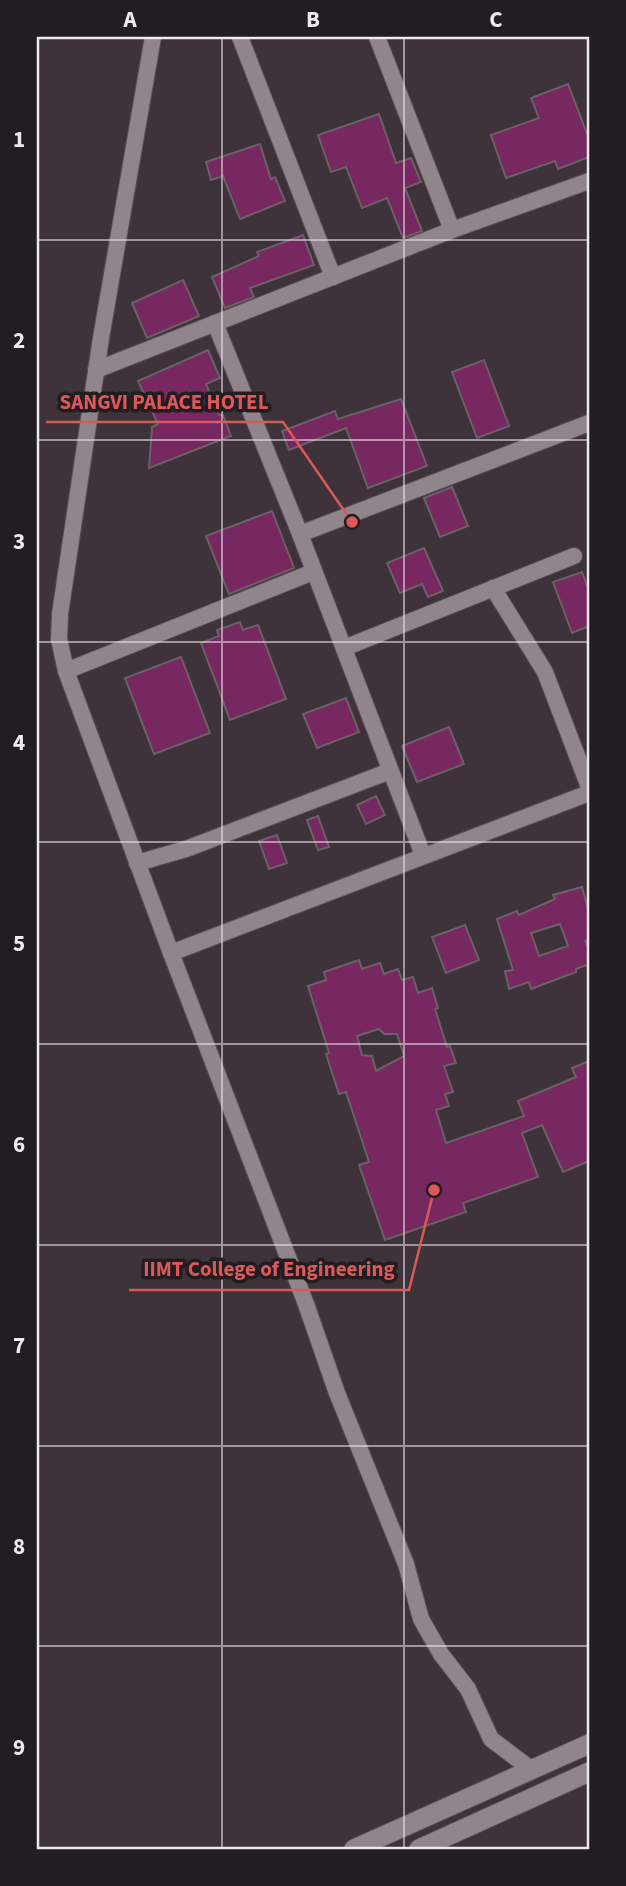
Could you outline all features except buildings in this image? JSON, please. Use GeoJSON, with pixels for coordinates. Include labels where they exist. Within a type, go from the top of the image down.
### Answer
{"type":"FeatureCollection","features":[{"type":"Feature","properties":{"kind":"street"},"geometry":{"type":"LineString","coordinates":[[153,37],[96,370],[60,614],[59,639],[66,671],[137,863],[306,1304],[337,1393],[406,1564],[421,1619],[441,1654],[468,1689],[491,1739],[532,1770]]}},
{"type":"Feature","properties":{"kind":"street"},"geometry":{"type":"LineString","coordinates":[[240,37],[333,277]]}},
{"type":"Feature","properties":{"kind":"street"},"geometry":{"type":"LineString","coordinates":[[377,37],[452,230]]}},
{"type":"Feature","properties":{"kind":"street"},"geometry":{"type":"LineString","coordinates":[[96,370],[452,230],[589,181]]}},
{"type":"Feature","properties":{"kind":"street"},"geometry":{"type":"LineString","coordinates":[[215,323],[300,534],[423,855]]}},
{"type":"Feature","properties":{"kind":"street"},"geometry":{"type":"LineString","coordinates":[[300,534],[589,423]]}},
{"type":"Feature","properties":{"kind":"street"},"geometry":{"type":"LineString","coordinates":[[344,648],[574,556]]}},
{"type":"Feature","properties":{"kind":"street"},"geometry":{"type":"LineString","coordinates":[[66,671],[313,572]]}},
{"type":"Feature","properties":{"kind":"street"},"geometry":{"type":"LineString","coordinates":[[493,588],[545,672],[589,787]]}},
{"type":"Feature","properties":{"kind":"street"},"geometry":{"type":"LineString","coordinates":[[137,863],[186,849],[390,771]]}},
{"type":"Feature","properties":{"kind":"street"},"geometry":{"type":"LineString","coordinates":[[171,953],[589,793]]}},
{"type":"Feature","properties":{"kind":"street"},"geometry":{"type":"LineString","coordinates":[[354,1849],[589,1744]]}},
{"type":"Feature","properties":{"kind":"street"},"geometry":{"type":"LineString","coordinates":[[419,1849],[589,1772]]}},
{"type":"Feature","properties":{"kind":"place","name":"SANGVI PALACE HOTEL"},"geometry":{"type":"Point","coordinates":[352,522]}},
{"type":"Feature","properties":{"kind":"place","name":"IIMT College of Engineering"},"geometry":{"type":"Point","coordinates":[434,1190]}}]}
